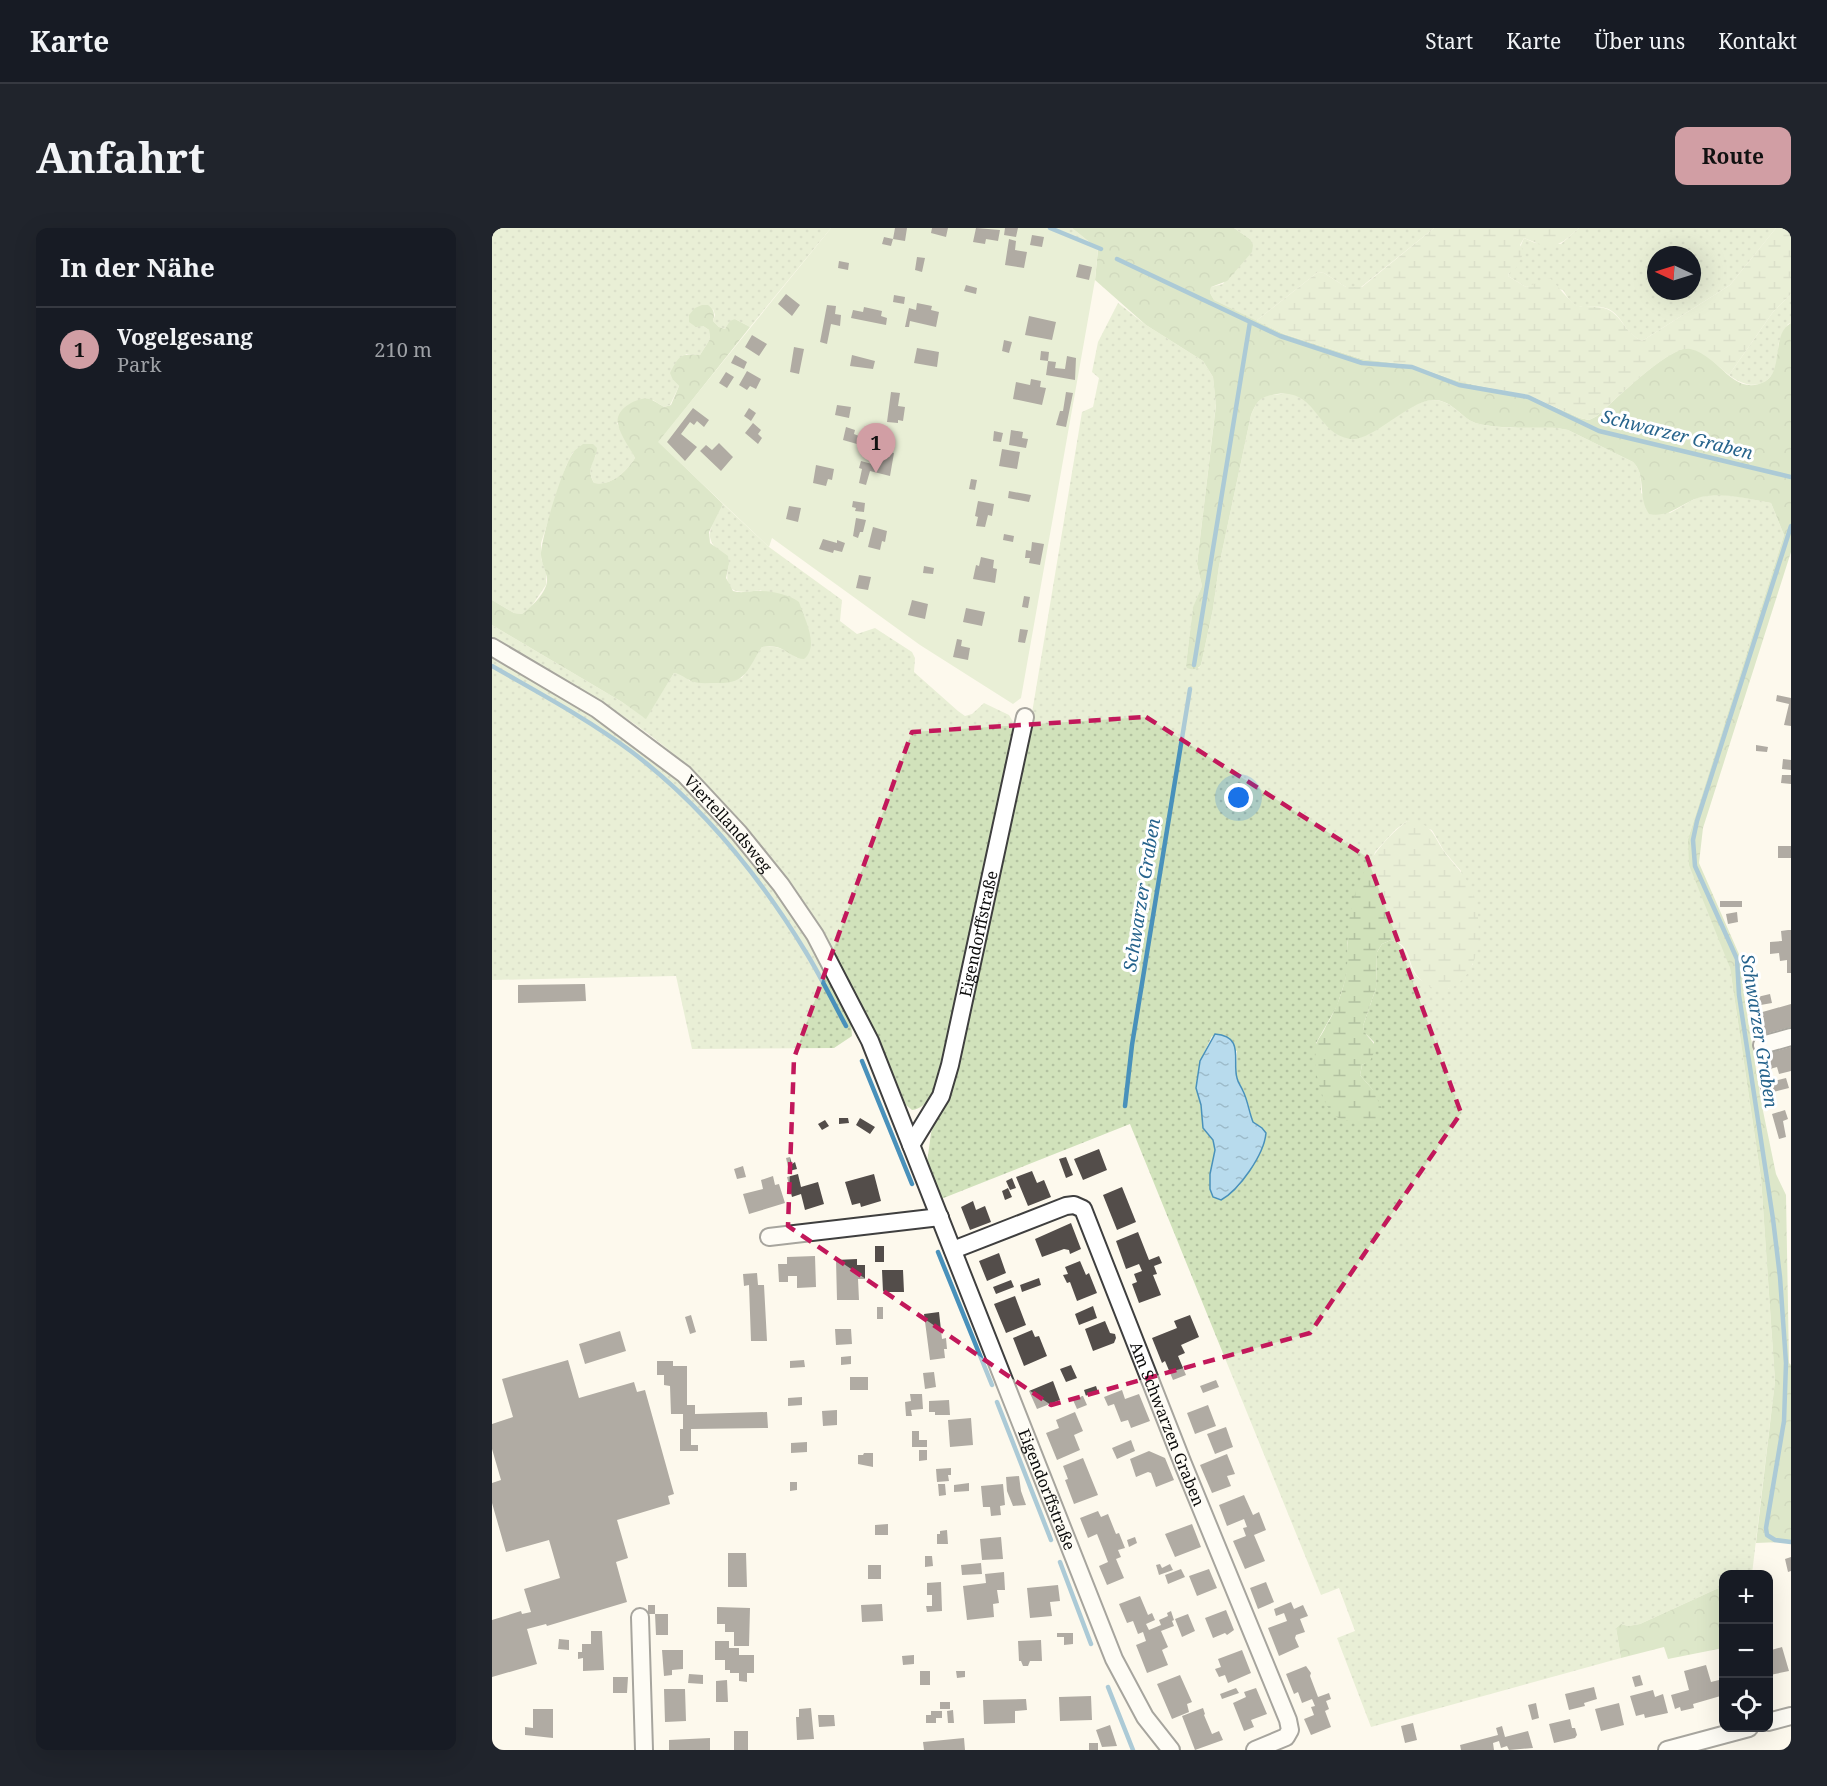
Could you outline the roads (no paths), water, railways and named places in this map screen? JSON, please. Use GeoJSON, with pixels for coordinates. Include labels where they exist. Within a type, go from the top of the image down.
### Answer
{"type":"FeatureCollection","features":[{"type":"Feature","properties":{"kind":"street","name":"Viertellandsweg"},"geometry":{"type":"LineString","coordinates":[[492,647],[597,709],[645,743],[684,774],[739,832],[782,885],[815,935],[862,1025],[883,1076]]}},
{"type":"Feature","properties":{"kind":"street","name":"Eigendorffstraße"},"geometry":{"type":"LineString","coordinates":[[911,1145],[940,1096],[950,1065],[1025,717]]}},
{"type":"Feature","properties":{"kind":"street"},"geometry":{"type":"LineString","coordinates":[[1762,1045],[1791,1037]]}},
{"type":"Feature","properties":{"kind":"street","name":"Eigendorffstraße"},"geometry":{"type":"LineString","coordinates":[[883,1076],[1114,1659],[1145,1717],[1171,1750]]}},
{"type":"Feature","properties":{"kind":"street","name":"Am Schwarzen Graben"},"geometry":{"type":"LineString","coordinates":[[953,1250],[1066,1206],[1077,1205],[1083,1209],[1183,1464],[1288,1720],[1290,1730],[1286,1737],[1255,1750]]}},
{"type":"Feature","properties":{"kind":"street"},"geometry":{"type":"LineString","coordinates":[[769,1237],[940,1217]]}},
{"type":"Feature","properties":{"kind":"street"},"geometry":{"type":"LineString","coordinates":[[640,1617],[644,1750]]}},
{"type":"Feature","properties":{"kind":"street"},"geometry":{"type":"LineString","coordinates":[[1773,1721],[1791,1716]]}},
{"type":"Feature","properties":{"kind":"street"},"geometry":{"type":"LineString","coordinates":[[1667,1750],[1734,1732]]}},
{"type":"Feature","properties":{"kind":"water"},"geometry":{"type":"Polygon","coordinates":[[[1215,1034],[1230,1039],[1234,1044],[1237,1080],[1245,1095],[1253,1122],[1266,1133],[1261,1151],[1250,1171],[1221,1200],[1213,1197],[1210,1189],[1210,1174],[1215,1150],[1213,1140],[1203,1128],[1201,1105],[1196,1088],[1200,1061],[1215,1034]]]}},
{"type":"Feature","properties":{"kind":"waterway"},"geometry":{"type":"LineString","coordinates":[[1050,228],[1101,249]]}},
{"type":"Feature","properties":{"kind":"waterway","name":"Schwarzer Graben"},"geometry":{"type":"LineString","coordinates":[[1117,259],[1280,336],[1362,363],[1412,367],[1459,385],[1528,397],[1599,431],[1791,477]]}},
{"type":"Feature","properties":{"kind":"waterway","name":"Schwarzer Graben"},"geometry":{"type":"LineString","coordinates":[[1194,665],[1250,322]]}},
{"type":"Feature","properties":{"kind":"waterway","name":"Schwarzer Graben"},"geometry":{"type":"LineString","coordinates":[[1791,526],[1697,821],[1693,840],[1695,866],[1737,959],[1739,995],[1773,1219],[1786,1363],[1784,1421],[1766,1528],[1767,1535],[1775,1540],[1791,1542]]}},
{"type":"Feature","properties":{"kind":"waterway"},"geometry":{"type":"LineString","coordinates":[[492,666],[598,728],[632,752],[683,796],[729,845],[770,898],[812,963],[846,1026]]}},
{"type":"Feature","properties":{"kind":"waterway","name":"Schwarzer Graben"},"geometry":{"type":"LineString","coordinates":[[1125,1106],[1132,1045],[1190,689]]}},
{"type":"Feature","properties":{"kind":"waterway"},"geometry":{"type":"LineString","coordinates":[[862,1061],[912,1184]]}},
{"type":"Feature","properties":{"kind":"waterway"},"geometry":{"type":"LineString","coordinates":[[938,1252],[992,1385]]}},
{"type":"Feature","properties":{"kind":"waterway"},"geometry":{"type":"LineString","coordinates":[[997,1402],[1051,1540]]}},
{"type":"Feature","properties":{"kind":"waterway"},"geometry":{"type":"LineString","coordinates":[[1060,1562],[1091,1644]]}},
{"type":"Feature","properties":{"kind":"waterway"},"geometry":{"type":"LineString","coordinates":[[1108,1687],[1133,1750]]}},
{"type":"Feature","properties":{"kind":"place","name":"Vogelgesang"},"geometry":{"type":"Point","coordinates":[876,473]}}]}
